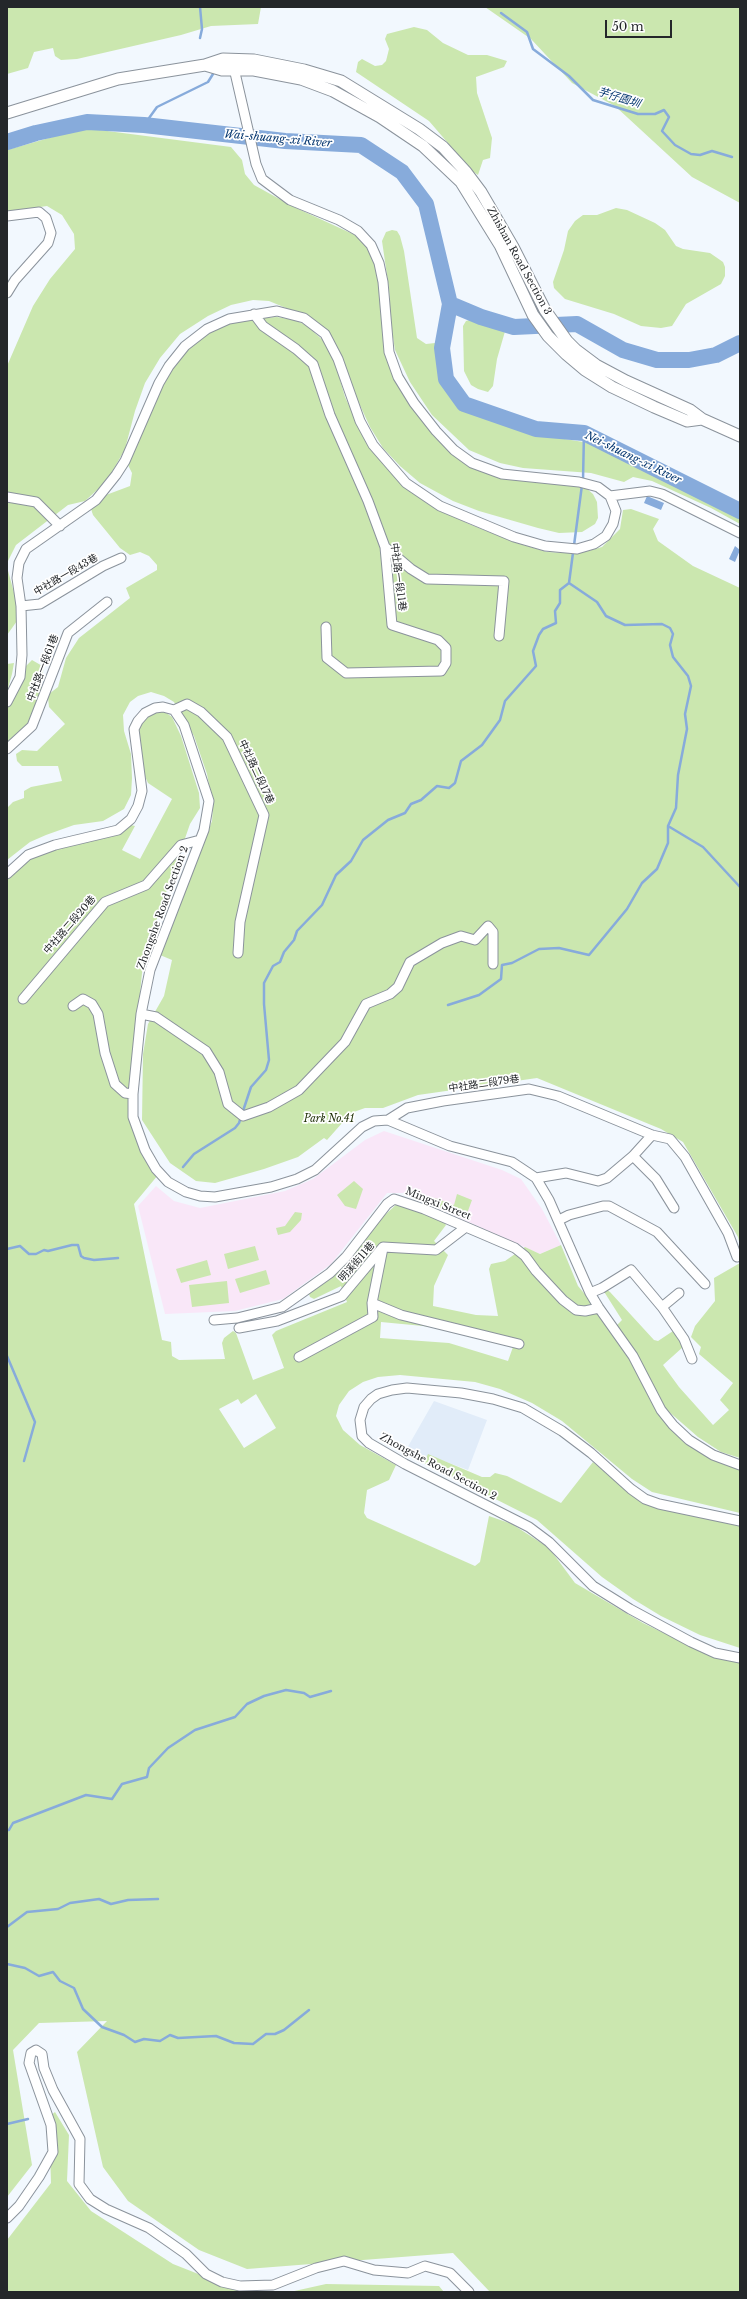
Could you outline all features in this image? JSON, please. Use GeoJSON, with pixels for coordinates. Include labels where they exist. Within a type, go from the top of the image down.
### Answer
{"type":"FeatureCollection","features":[{"type":"Feature","properties":{"kind":"street","name":"Zhishan Road Section 3"},"geometry":{"type":"LineString","coordinates":[[234,70],[254,60],[304,70],[341,81],[419,129],[443,147],[466,172],[480,192],[513,247],[545,310],[557,329],[576,350],[596,365],[626,381],[690,410],[702,419],[740,436]]}},
{"type":"Feature","properties":{"kind":"street"},"geometry":{"type":"LineString","coordinates":[[7,113],[118,79],[205,65],[222,70],[234,70],[256,164],[262,179],[275,191],[290,200],[339,220],[358,232],[371,245],[379,263],[383,282],[389,352],[398,376],[414,403],[454,450],[472,463],[502,474],[579,482],[598,487],[610,496],[616,512],[613,524],[606,536],[594,544],[577,548],[545,546],[514,537],[440,506],[406,484],[373,445],[360,421],[338,359],[325,334],[304,318],[277,311],[229,319],[207,329],[185,346],[169,366],[159,383],[116,475],[96,500],[26,549],[19,563],[17,578],[21,606],[23,645],[20,677],[7,702]]}},
{"type":"Feature","properties":{"kind":"street","name":"Zhishan Road Section 3"},"geometry":{"type":"LineString","coordinates":[[234,70],[254,70],[301,79],[333,91],[380,117],[423,146],[461,182],[487,222],[512,269],[533,315],[548,336],[585,370],[612,387],[687,420],[702,419]]}},
{"type":"Feature","properties":{"kind":"street"},"geometry":{"type":"LineString","coordinates":[[7,216],[39,212],[46,218],[51,233],[48,244],[14,280],[7,293]]}},
{"type":"Feature","properties":{"kind":"street","name":"中社路一段11巷"},"geometry":{"type":"LineString","coordinates":[[254,314],[263,326],[296,349],[313,364],[330,415],[368,501],[385,547],[392,625],[438,640],[446,648],[446,663],[441,671],[346,673],[327,658],[326,627]]}},
{"type":"Feature","properties":{"kind":"street"},"geometry":{"type":"LineString","coordinates":[[610,496],[650,491],[662,494],[740,533]]}},
{"type":"Feature","properties":{"kind":"street"},"geometry":{"type":"LineString","coordinates":[[7,497],[36,502],[60,526]]}},
{"type":"Feature","properties":{"kind":"street"},"geometry":{"type":"LineString","coordinates":[[385,547],[411,569],[427,578],[504,581],[499,636]]}},
{"type":"Feature","properties":{"kind":"street","name":"中社路一段43巷"},"geometry":{"type":"LineString","coordinates":[[21,606],[40,604],[103,566],[121,558]]}},
{"type":"Feature","properties":{"kind":"street","name":"中社路一段61巷"},"geometry":{"type":"LineString","coordinates":[[7,749],[32,726],[68,632],[107,602]]}},
{"type":"Feature","properties":{"kind":"street","name":"中社路二段17巷"},"geometry":{"type":"LineString","coordinates":[[174,710],[187,704],[202,712],[227,737],[264,816],[240,922],[238,953]]}},
{"type":"Feature","properties":{"kind":"street"},"geometry":{"type":"LineString","coordinates":[[7,874],[28,854],[118,830],[131,819],[138,806],[142,791],[134,729],[138,721],[145,713],[155,708],[163,707],[174,710]]}},
{"type":"Feature","properties":{"kind":"street","name":"Zhongshe Road Section 2"},"geometry":{"type":"LineString","coordinates":[[174,710],[184,725],[208,801],[204,830],[150,970],[141,1014],[133,1094],[133,1116],[137,1132],[156,1169],[168,1182],[186,1192],[200,1196],[215,1197],[271,1187],[297,1179],[315,1170],[362,1127],[374,1121],[388,1120]]}},
{"type":"Feature","properties":{"kind":"street","name":"中社路二段20巷"},"geometry":{"type":"LineString","coordinates":[[23,998],[105,902],[146,885],[181,845],[200,840]]}},
{"type":"Feature","properties":{"kind":"street"},"geometry":{"type":"LineString","coordinates":[[141,1014],[156,1017],[206,1052],[219,1072],[228,1104],[243,1116],[269,1107],[299,1090],[345,1042],[366,1004],[390,994],[398,987],[410,962],[416,958],[442,943],[461,936],[475,940],[488,926],[494,932],[493,964]]}},
{"type":"Feature","properties":{"kind":"street"},"geometry":{"type":"LineString","coordinates":[[73,1006],[83,999],[92,1004],[98,1014],[106,1053],[115,1084],[125,1093],[133,1094]]}},
{"type":"Feature","properties":{"kind":"street","name":"中社路二段79巷"},"geometry":{"type":"LineString","coordinates":[[388,1120],[408,1108],[443,1101],[529,1089],[558,1096],[652,1136],[670,1139],[685,1156],[728,1232],[737,1257]]}},
{"type":"Feature","properties":{"kind":"street"},"geometry":{"type":"LineString","coordinates":[[388,1120],[450,1146],[512,1162],[536,1178],[559,1220],[590,1292],[599,1308],[633,1356],[650,1391],[673,1425],[689,1440],[713,1455],[740,1465]]}},
{"type":"Feature","properties":{"kind":"street"},"geometry":{"type":"LineString","coordinates":[[536,1178],[566,1173],[598,1181],[607,1178],[633,1156],[652,1136]]}},
{"type":"Feature","properties":{"kind":"street"},"geometry":{"type":"LineString","coordinates":[[633,1156],[656,1179],[674,1208]]}},
{"type":"Feature","properties":{"kind":"street","name":"Mingxi Street"},"geometry":{"type":"LineString","coordinates":[[214,1320],[237,1318],[282,1307],[330,1273],[346,1256],[387,1204],[394,1199],[424,1209],[520,1252],[550,1287],[576,1310],[585,1311],[599,1308]]}},
{"type":"Feature","properties":{"kind":"street"},"geometry":{"type":"LineString","coordinates":[[559,1220],[576,1213],[609,1206],[657,1232],[705,1284]]}},
{"type":"Feature","properties":{"kind":"street","name":"明溪街11巷"},"geometry":{"type":"LineString","coordinates":[[239,1328],[277,1321],[342,1296],[383,1247],[436,1250],[466,1227]]}},
{"type":"Feature","properties":{"kind":"street"},"geometry":{"type":"LineString","coordinates":[[299,1357],[373,1317],[372,1303],[383,1247]]}},
{"type":"Feature","properties":{"kind":"street"},"geometry":{"type":"LineString","coordinates":[[590,1292],[602,1288],[631,1270],[662,1307],[684,1339],[692,1359]]}},
{"type":"Feature","properties":{"kind":"street"},"geometry":{"type":"LineString","coordinates":[[662,1307],[679,1293]]}},
{"type":"Feature","properties":{"kind":"street"},"geometry":{"type":"LineString","coordinates":[[372,1303],[401,1315],[519,1344]]}},
{"type":"Feature","properties":{"kind":"street","name":"Zhongshe Road Section 2"},"geometry":{"type":"LineString","coordinates":[[740,1521],[659,1504],[645,1499],[631,1490],[591,1453],[562,1431],[523,1408],[494,1399],[461,1393],[407,1388],[392,1390],[378,1394],[371,1400],[364,1408],[360,1420],[362,1436],[369,1443],[398,1460],[529,1527],[549,1542],[593,1586],[630,1610],[690,1642],[715,1653],[740,1658]]}},
{"type":"Feature","properties":{"kind":"street"},"geometry":{"type":"LineString","coordinates":[[7,2218],[19,2206],[39,2177],[53,2152],[51,2125],[29,2063],[31,2053],[36,2050],[42,2054],[44,2068],[53,2090],[80,2139],[79,2184],[90,2199],[106,2209],[149,2228],[186,2254],[206,2274],[222,2282],[240,2286],[273,2285],[316,2268],[344,2261],[374,2270],[408,2273],[425,2266],[450,2273],[469,2292]]}},
{"type":"Feature","properties":{"kind":"shaded area"},"geometry":{"type":"Polygon","coordinates":[[[384,1131],[502,1170],[521,1179],[542,1209],[561,1245],[540,1254],[404,1193],[387,1193],[331,1264],[283,1299],[235,1311],[165,1314],[138,1206],[156,1186],[174,1201],[200,1208],[285,1191],[313,1179],[365,1140],[384,1131]]]}},
{"type":"Feature","properties":{"kind":"shaded area"},"geometry":{"type":"Polygon","coordinates":[[[434,1401],[487,1420],[468,1470],[428,1455],[424,1463],[406,1450],[434,1401]]]}},
{"type":"Feature","properties":{"kind":"green space"},"geometry":{"type":"Polygon","coordinates":[[[7,7],[261,7],[258,24],[211,26],[181,35],[77,59],[61,60],[55,56],[53,48],[34,52],[28,68],[7,74],[7,7]]]}},
{"type":"Feature","properties":{"kind":"green space"},"geometry":{"type":"Polygon","coordinates":[[[485,7],[740,7],[740,203],[692,177],[615,106],[572,83],[531,39],[485,7]]]}},
{"type":"Feature","properties":{"kind":"green space"},"geometry":{"type":"Polygon","coordinates":[[[414,27],[427,30],[443,43],[468,55],[487,55],[507,61],[504,67],[476,77],[477,93],[492,138],[490,158],[483,160],[478,175],[472,171],[429,121],[356,72],[358,62],[362,59],[375,66],[382,65],[386,61],[389,49],[385,39],[387,34],[414,27]]]}},
{"type":"Feature","properties":{"kind":"green space"},"geometry":{"type":"Polygon","coordinates":[[[84,128],[231,147],[242,160],[245,174],[254,185],[294,207],[355,235],[367,247],[377,266],[385,352],[449,451],[500,477],[529,482],[563,483],[586,488],[593,494],[597,502],[598,518],[595,524],[582,532],[559,533],[479,511],[453,501],[420,483],[400,466],[383,448],[370,427],[347,377],[308,317],[269,301],[253,300],[231,305],[208,316],[180,334],[160,358],[145,383],[135,411],[125,449],[107,481],[85,501],[68,505],[16,545],[7,563],[7,366],[33,306],[50,279],[75,249],[74,234],[62,215],[47,206],[7,212],[7,150],[84,128]]]}},
{"type":"Feature","properties":{"kind":"green space"},"geometry":{"type":"Polygon","coordinates":[[[616,208],[627,210],[655,223],[665,230],[676,246],[683,249],[710,253],[723,262],[725,267],[725,276],[721,284],[686,304],[672,326],[661,328],[641,326],[614,314],[565,299],[554,288],[553,282],[564,250],[568,231],[575,221],[583,215],[597,215],[616,208]]]}},
{"type":"Feature","properties":{"kind":"green space"},"geometry":{"type":"Polygon","coordinates":[[[392,230],[397,231],[400,236],[404,251],[417,338],[426,344],[435,343],[440,353],[441,367],[445,380],[458,404],[473,412],[540,435],[602,445],[740,513],[740,524],[711,508],[652,481],[633,477],[624,482],[591,473],[523,468],[500,463],[469,450],[432,415],[410,382],[395,350],[391,324],[389,289],[382,241],[386,232],[392,230]]]}},
{"type":"Feature","properties":{"kind":"green space","name":"Park No.41"},"geometry":{"type":"Polygon","coordinates":[[[277,317],[294,320],[306,325],[326,343],[334,359],[345,397],[368,446],[404,486],[430,505],[469,524],[514,542],[547,552],[567,553],[588,551],[602,547],[620,529],[623,510],[631,509],[659,519],[653,529],[658,541],[693,566],[740,588],[740,1246],[738,1237],[683,1142],[661,1129],[537,1078],[418,1095],[383,1108],[365,1108],[351,1113],[327,1140],[324,1138],[298,1157],[264,1169],[215,1183],[196,1181],[170,1163],[142,1120],[143,1054],[148,1024],[164,996],[172,960],[160,955],[212,821],[213,807],[207,774],[194,736],[174,702],[164,696],[151,692],[138,696],[130,702],[123,715],[124,731],[131,754],[132,778],[131,795],[124,809],[103,821],[74,825],[46,835],[30,842],[7,860],[7,808],[13,802],[24,798],[24,791],[31,787],[62,781],[58,766],[22,766],[17,761],[16,754],[22,750],[37,751],[65,724],[49,707],[48,698],[49,694],[58,687],[66,658],[79,638],[130,598],[126,588],[157,570],[157,565],[149,556],[140,552],[130,555],[120,548],[93,515],[91,509],[106,495],[130,486],[132,473],[127,463],[170,368],[183,353],[202,337],[224,325],[248,319],[277,317]]]}},
{"type":"Feature","properties":{"kind":"green space"},"geometry":{"type":"Polygon","coordinates":[[[473,319],[506,328],[497,359],[493,386],[488,392],[471,385],[464,371],[463,326],[466,321],[473,319]]]}},
{"type":"Feature","properties":{"kind":"green space"},"geometry":{"type":"Polygon","coordinates":[[[7,567],[16,600],[17,621],[7,635],[7,567]]]}},
{"type":"Feature","properties":{"kind":"green space"},"geometry":{"type":"Polygon","coordinates":[[[32,660],[44,667],[40,686],[44,689],[33,719],[7,746],[7,709],[18,690],[25,667],[32,660]]]}},
{"type":"Feature","properties":{"kind":"green space"},"geometry":{"type":"Polygon","coordinates":[[[14,663],[12,674],[7,692],[7,664],[14,663]]]}},
{"type":"Feature","properties":{"kind":"green space"},"geometry":{"type":"Polygon","coordinates":[[[153,711],[165,712],[172,717],[181,736],[199,793],[200,808],[190,824],[153,930],[142,973],[130,1100],[158,1175],[134,1204],[162,1340],[171,1342],[172,1356],[179,1360],[225,1359],[222,1343],[224,1338],[233,1331],[236,1333],[253,1380],[284,1368],[272,1335],[276,1331],[347,1302],[341,1286],[314,1299],[310,1297],[309,1294],[377,1222],[398,1203],[444,1222],[446,1225],[434,1241],[448,1255],[434,1286],[433,1306],[476,1315],[498,1316],[489,1269],[491,1264],[505,1261],[525,1247],[540,1254],[561,1245],[578,1286],[594,1305],[628,1354],[650,1400],[672,1428],[740,1468],[740,1513],[652,1492],[632,1479],[562,1421],[532,1403],[500,1389],[475,1382],[400,1375],[378,1377],[363,1382],[349,1391],[339,1405],[336,1416],[343,1430],[360,1445],[396,1465],[389,1480],[367,1490],[364,1513],[367,1518],[475,1566],[480,1562],[489,1516],[512,1524],[549,1548],[575,1583],[643,1623],[715,1658],[740,1662],[740,2292],[490,2292],[453,2253],[247,2269],[199,2250],[128,2201],[103,2167],[77,2052],[107,2021],[39,2023],[13,2050],[32,2165],[7,2197],[7,879],[13,870],[30,856],[131,825],[135,826],[122,850],[140,859],[172,799],[148,783],[143,772],[136,735],[139,724],[153,711]],[[381,1322],[380,1338],[449,1343],[508,1361],[513,1347],[462,1332],[381,1322]],[[256,1394],[241,1404],[238,1399],[219,1409],[244,1448],[276,1428],[256,1394]]]}},
{"type":"Feature","properties":{"kind":"green space"},"geometry":{"type":"Polygon","coordinates":[[[354,1181],[363,1189],[356,1209],[345,1206],[337,1195],[354,1181]]]}},
{"type":"Feature","properties":{"kind":"green space"},"geometry":{"type":"Polygon","coordinates":[[[457,1194],[472,1200],[465,1219],[433,1205],[435,1198],[454,1205],[457,1194]]]}},
{"type":"Feature","properties":{"kind":"green space"},"geometry":{"type":"Polygon","coordinates":[[[295,1212],[302,1213],[301,1220],[290,1232],[278,1235],[276,1228],[285,1226],[295,1212]]]}},
{"type":"Feature","properties":{"kind":"green space"},"geometry":{"type":"Polygon","coordinates":[[[255,1246],[259,1260],[228,1269],[224,1254],[255,1246]]]}},
{"type":"Feature","properties":{"kind":"green space"},"geometry":{"type":"Polygon","coordinates":[[[207,1260],[211,1275],[181,1283],[176,1269],[207,1260]]]}},
{"type":"Feature","properties":{"kind":"green space"},"geometry":{"type":"Polygon","coordinates":[[[740,1263],[740,1458],[721,1452],[698,1437],[667,1410],[652,1391],[615,1327],[622,1320],[603,1290],[606,1289],[610,1292],[654,1340],[658,1341],[673,1331],[683,1347],[663,1365],[679,1387],[713,1425],[729,1410],[720,1400],[733,1383],[699,1354],[701,1347],[691,1337],[695,1326],[715,1301],[714,1278],[740,1263]]]}},
{"type":"Feature","properties":{"kind":"green space"},"geometry":{"type":"Polygon","coordinates":[[[266,1270],[270,1284],[240,1293],[235,1279],[266,1270]]]}},
{"type":"Feature","properties":{"kind":"green space"},"geometry":{"type":"Polygon","coordinates":[[[227,1281],[229,1303],[192,1307],[189,1285],[227,1281]]]}},
{"type":"Feature","properties":{"kind":"green space"},"geometry":{"type":"Polygon","coordinates":[[[428,1454],[482,1477],[490,1477],[495,1473],[507,1476],[561,1503],[593,1462],[626,1490],[740,1525],[740,1648],[700,1635],[661,1616],[633,1599],[602,1577],[537,1520],[424,1463],[428,1454]]]}},
{"type":"Feature","properties":{"kind":"green space"},"geometry":{"type":"Polygon","coordinates":[[[55,2112],[69,2135],[67,2181],[91,2211],[173,2264],[244,2292],[7,2292],[7,2240],[51,2183],[49,2117],[55,2112]]]}},
{"type":"Feature","properties":{"kind":"green space"},"geometry":{"type":"Polygon","coordinates":[[[326,2284],[439,2286],[444,2292],[290,2292],[326,2284]]]}},
{"type":"Feature","properties":{"kind":"water"},"geometry":{"type":"Polygon","coordinates":[[[647,496],[664,503],[661,510],[644,503],[647,496]]]}},
{"type":"Feature","properties":{"kind":"water"},"geometry":{"type":"Polygon","coordinates":[[[735,546],[740,550],[735,562],[729,559],[735,546]]]}},
{"type":"Feature","properties":{"kind":"waterway"},"geometry":{"type":"LineString","coordinates":[[200,7],[202,29],[200,38]]}},
{"type":"Feature","properties":{"kind":"waterway","name":"芋仔園圳"},"geometry":{"type":"LineString","coordinates":[[501,13],[527,32],[533,49],[569,76],[593,100],[638,114],[655,114],[664,110],[669,117],[662,131],[675,145],[691,154],[700,155],[712,151],[732,157]]}},
{"type":"Feature","properties":{"kind":"waterway"},"geometry":{"type":"LineString","coordinates":[[144,125],[157,107],[208,82],[213,74]]}},
{"type":"Feature","properties":{"kind":"waterway","name":"Wai-shuang-xi River"},"geometry":{"type":"LineString","coordinates":[[7,142],[36,133],[87,122],[144,125],[285,141],[361,145],[402,172],[426,204],[450,304],[442,348],[446,379],[464,404],[536,429],[584,433],[740,511]]}},
{"type":"Feature","properties":{"kind":"waterway"},"geometry":{"type":"LineString","coordinates":[[450,304],[481,317],[514,327],[577,324],[623,350],[657,360],[689,360],[716,355],[740,343]]}},
{"type":"Feature","properties":{"kind":"waterway","name":"Nei-shuang-xi River"},"geometry":{"type":"LineString","coordinates":[[583,480],[584,433]]}},
{"type":"Feature","properties":{"kind":"waterway"},"geometry":{"type":"LineString","coordinates":[[183,1167],[194,1154],[235,1128],[239,1123],[251,1087],[266,1070],[269,1060],[264,1004],[264,983],[273,966],[280,962],[284,952],[294,940],[297,931],[322,905],[336,875],[351,861],[363,840],[388,820],[405,813],[411,804],[421,800],[437,786],[449,788],[455,783],[461,761],[482,745],[500,720],[505,701],[536,666],[533,651],[539,635],[543,629],[556,623],[555,611],[560,603],[560,590],[569,583],[582,485]]}},
{"type":"Feature","properties":{"kind":"waterway"},"geometry":{"type":"LineString","coordinates":[[448,1005],[479,995],[501,979],[502,965],[512,963],[539,949],[559,948],[589,955],[627,909],[642,883],[657,869],[668,843],[668,826],[676,808],[678,775],[687,729],[685,714],[691,686],[688,676],[673,657],[670,645],[673,634],[670,628],[662,624],[625,625],[606,616],[597,602],[569,583]]}},
{"type":"Feature","properties":{"kind":"waterway"},"geometry":{"type":"LineString","coordinates":[[668,826],[703,847],[740,887]]}},
{"type":"Feature","properties":{"kind":"waterway"},"geometry":{"type":"LineString","coordinates":[[7,1249],[20,1246],[29,1254],[36,1254],[44,1250],[48,1251],[78,1245],[81,1256],[84,1258],[94,1260],[118,1258]]}},
{"type":"Feature","properties":{"kind":"waterway"},"geometry":{"type":"LineString","coordinates":[[7,1356],[35,1422],[24,1461]]}},
{"type":"Feature","properties":{"kind":"waterway"},"geometry":{"type":"LineString","coordinates":[[7,1830],[9,1830],[13,1823],[86,1795],[112,1799],[122,1784],[147,1777],[149,1768],[168,1748],[195,1730],[235,1717],[247,1704],[264,1696],[286,1690],[304,1693],[310,1697],[331,1691]]}},
{"type":"Feature","properties":{"kind":"waterway"},"geometry":{"type":"LineString","coordinates":[[7,1927],[27,1912],[58,1909],[70,1903],[99,1899],[111,1904],[128,1900],[158,1899]]}},
{"type":"Feature","properties":{"kind":"waterway"},"geometry":{"type":"LineString","coordinates":[[7,1964],[25,1968],[39,1976],[53,1972],[60,1981],[74,1988],[83,2009],[102,2027],[124,2035],[135,2042],[144,2039],[160,2041],[170,2035],[178,2038],[216,2036],[234,2043],[253,2044],[266,2034],[275,2034],[284,2030],[309,2010]]}},
{"type":"Feature","properties":{"kind":"waterway"},"geometry":{"type":"LineString","coordinates":[[7,2124],[28,2119]]}}]}
